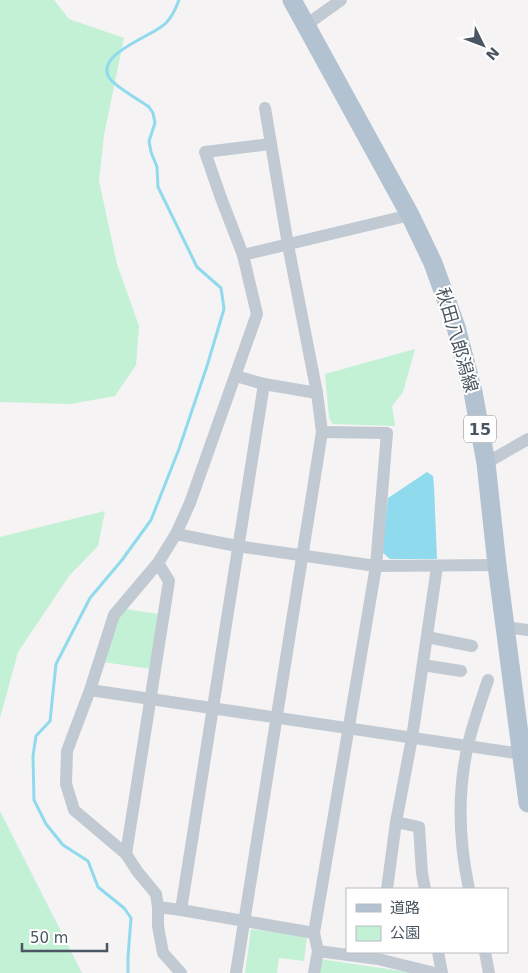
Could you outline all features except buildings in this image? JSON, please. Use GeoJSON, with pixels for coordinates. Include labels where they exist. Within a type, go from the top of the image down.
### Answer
{"type":"FeatureCollection","features":[{"type":"Feature","properties":{"kind":"main road","name":"秋田八郎潟線"},"geometry":{"type":"LineString","coordinates":[[292,0],[410,215],[433,262],[456,326],[473,392],[486,464],[497,565],[528,803]]}},
{"type":"Feature","properties":{"kind":"street"},"geometry":{"type":"LineString","coordinates":[[306,25],[341,0]]}},
{"type":"Feature","properties":{"kind":"street"},"geometry":{"type":"LineString","coordinates":[[236,973],[322,432],[317,394],[288,245],[265,108]]}},
{"type":"Feature","properties":{"kind":"street"},"geometry":{"type":"LineString","coordinates":[[181,973],[163,953],[158,926],[156,894],[126,854],[74,810],[66,784],[67,751],[90,690],[114,615],[158,562],[176,534],[190,503],[257,314],[243,255],[205,152],[271,144]]}},
{"type":"Feature","properties":{"kind":"street"},"geometry":{"type":"LineString","coordinates":[[243,255],[410,215]]}},
{"type":"Feature","properties":{"kind":"street"},"geometry":{"type":"LineString","coordinates":[[236,376],[264,384],[317,394]]}},
{"type":"Feature","properties":{"kind":"street"},"geometry":{"type":"LineString","coordinates":[[181,910],[264,384]]}},
{"type":"Feature","properties":{"kind":"street"},"geometry":{"type":"LineString","coordinates":[[314,973],[318,951],[314,933],[376,566],[388,433],[322,432]]}},
{"type":"Feature","properties":{"kind":"street"},"geometry":{"type":"LineString","coordinates":[[486,464],[528,439]]}},
{"type":"Feature","properties":{"kind":"street"},"geometry":{"type":"LineString","coordinates":[[176,534],[237,546],[376,566],[437,567],[497,565]]}},
{"type":"Feature","properties":{"kind":"street"},"geometry":{"type":"LineString","coordinates":[[126,854],[152,700],[169,581],[158,562]]}},
{"type":"Feature","properties":{"kind":"street"},"geometry":{"type":"LineString","coordinates":[[387,888],[396,822],[412,738],[437,567]]}},
{"type":"Feature","properties":{"kind":"street"},"geometry":{"type":"LineString","coordinates":[[505,627],[528,630]]}},
{"type":"Feature","properties":{"kind":"street"},"geometry":{"type":"LineString","coordinates":[[427,637],[472,646]]}},
{"type":"Feature","properties":{"kind":"street"},"geometry":{"type":"LineString","coordinates":[[423,665],[461,671]]}},
{"type":"Feature","properties":{"kind":"street"},"geometry":{"type":"LineString","coordinates":[[469,888],[462,858],[460,802],[468,746],[488,680]]}},
{"type":"Feature","properties":{"kind":"street"},"geometry":{"type":"LineString","coordinates":[[90,690],[522,754]]}},
{"type":"Feature","properties":{"kind":"street"},"geometry":{"type":"LineString","coordinates":[[396,822],[419,827],[425,888]]}},
{"type":"Feature","properties":{"kind":"street"},"geometry":{"type":"LineString","coordinates":[[158,907],[314,933]]}},
{"type":"Feature","properties":{"kind":"street"},"geometry":{"type":"LineString","coordinates":[[318,951],[346,953]]}},
{"type":"Feature","properties":{"kind":"street"},"geometry":{"type":"LineString","coordinates":[[348,953],[378,955],[435,973]]}},
{"type":"Feature","properties":{"kind":"street"},"geometry":{"type":"LineString","coordinates":[[438,953],[442,973]]}},
{"type":"Feature","properties":{"kind":"street"},"geometry":{"type":"LineString","coordinates":[[485,953],[489,973]]}},
{"type":"Feature","properties":{"kind":"green space"},"geometry":{"type":"Polygon","coordinates":[[[0,0],[54,0],[69,19],[124,38],[104,135],[99,181],[117,264],[139,326],[136,365],[115,396],[70,404],[0,402],[0,0]]]}},
{"type":"Feature","properties":{"kind":"green space"},"geometry":{"type":"Polygon","coordinates":[[[415,349],[403,392],[392,406],[395,426],[333,424],[329,418],[325,374],[415,349]]]}},
{"type":"Feature","properties":{"kind":"green space"},"geometry":{"type":"Polygon","coordinates":[[[105,511],[98,546],[69,576],[18,652],[0,718],[0,537],[105,511]]]}},
{"type":"Feature","properties":{"kind":"green space"},"geometry":{"type":"Polygon","coordinates":[[[125,609],[158,614],[151,669],[103,662],[117,619],[125,609]]]}},
{"type":"Feature","properties":{"kind":"green space"},"geometry":{"type":"Polygon","coordinates":[[[0,811],[82,973],[0,973],[0,811]]]}},
{"type":"Feature","properties":{"kind":"green space"},"geometry":{"type":"Polygon","coordinates":[[[251,929],[307,936],[304,961],[279,958],[277,973],[245,973],[251,929]]]}},
{"type":"Feature","properties":{"kind":"green space"},"geometry":{"type":"Polygon","coordinates":[[[320,959],[415,973],[317,973],[320,959]]]}},
{"type":"Feature","properties":{"kind":"water"},"geometry":{"type":"Polygon","coordinates":[[[427,472],[433,476],[437,559],[390,559],[382,552],[388,498],[427,472]]]}},
{"type":"Feature","properties":{"kind":"waterway"},"geometry":{"type":"LineString","coordinates":[[128,973],[131,918],[124,908],[98,887],[88,861],[63,845],[46,824],[34,800],[33,756],[36,736],[50,721],[56,664],[90,598],[122,560],[151,520],[179,449],[224,309],[221,288],[197,267],[158,187],[157,167],[149,141],[155,123],[153,113],[149,107],[114,83],[107,71],[109,62],[116,54],[166,23],[174,12],[179,0]]}}]}
